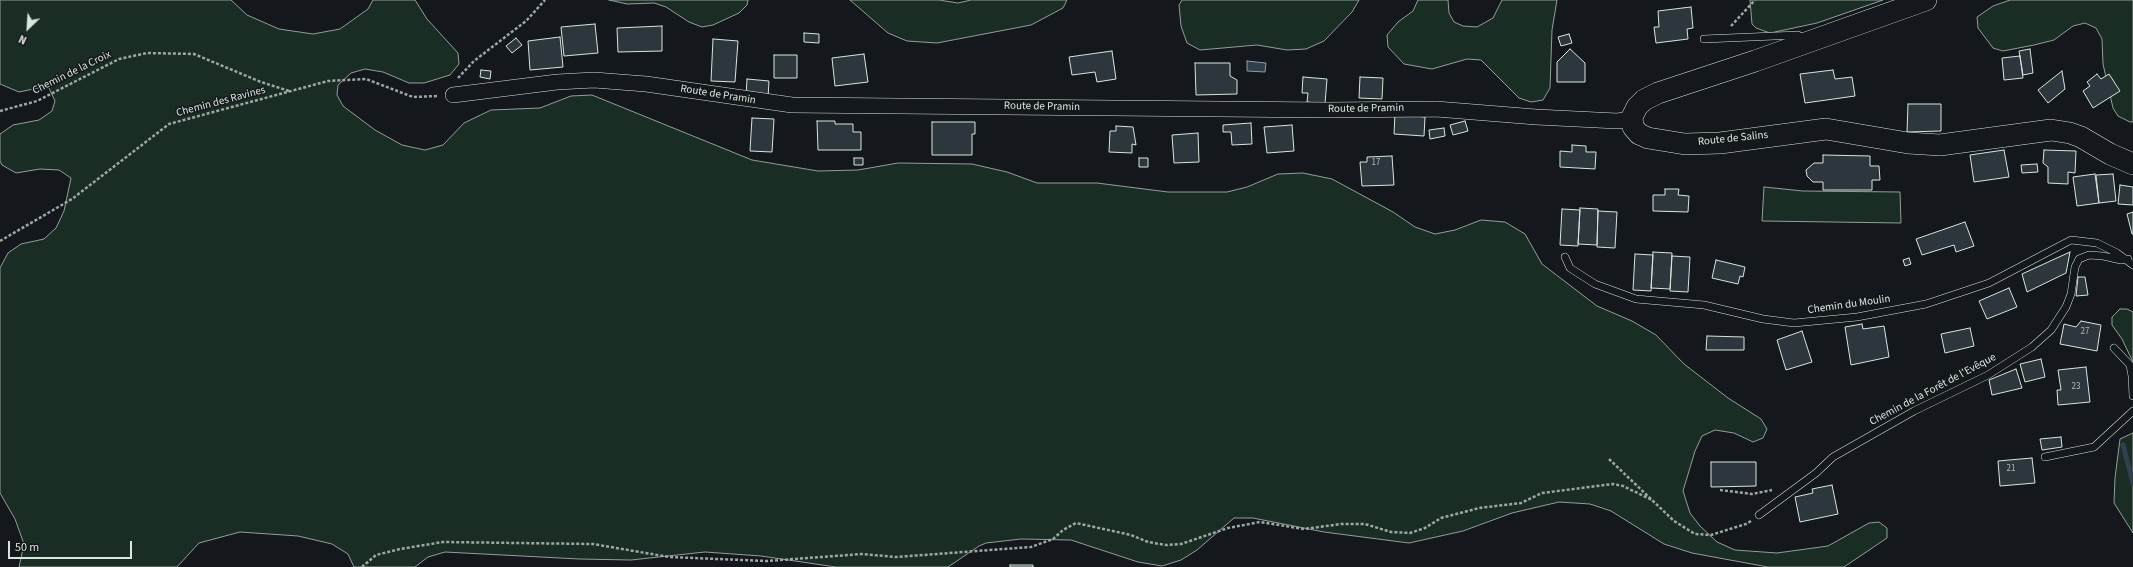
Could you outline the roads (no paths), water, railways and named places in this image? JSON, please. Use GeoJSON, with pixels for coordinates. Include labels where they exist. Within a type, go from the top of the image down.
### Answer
{"type":"FeatureCollection","features":[{"type":"Feature","properties":{"kind":"street"},"geometry":{"type":"LineString","coordinates":[[1632,119],[1639,104],[1658,93],[1809,42],[1926,0]]}},
{"type":"Feature","properties":{"kind":"street","name":"Route de Pramin"},"geometry":{"type":"LineString","coordinates":[[453,95],[557,82],[594,80],[646,84],[792,105],[1319,110],[1436,109],[1536,118],[1617,121],[1632,119]]}},
{"type":"Feature","properties":{"kind":"street","name":"Route de Salins"},"geometry":{"type":"LineString","coordinates":[[1632,119],[1633,127],[1643,136],[1685,144],[1720,143],[1826,129],[1919,144],[1940,145],[2035,131],[2058,130],[2081,137],[2110,154],[2133,164]]}},
{"type":"Feature","properties":{"kind":"lane"},"geometry":{"type":"LineString","coordinates":[[1704,39],[1721,37],[1798,35],[1809,42]]}},
{"type":"Feature","properties":{"kind":"lane","name":"Chemin du Moulin"},"geometry":{"type":"LineString","coordinates":[[1565,256],[1570,268],[1595,284],[1636,299],[1704,305],[1763,319],[1794,323],[1857,317],[1926,304],[1989,283],[2071,240],[2097,243],[2130,259],[2133,265]]}},
{"type":"Feature","properties":{"kind":"lane","name":"Chemin de la Forêt de l'Evêque"},"geometry":{"type":"LineString","coordinates":[[1760,515],[1816,473],[1834,457],[1914,411],[1988,375],[2032,347],[2051,330],[2066,307],[2072,290],[2075,267],[2079,259],[2089,255],[2121,260],[2130,259]]}},
{"type":"Feature","properties":{"kind":"lane"},"geometry":{"type":"LineString","coordinates":[[2114,348],[2130,365],[2133,396]]}},
{"type":"Feature","properties":{"kind":"lane"},"geometry":{"type":"LineString","coordinates":[[2044,457],[2094,447],[2133,410]]}},
{"type":"Feature","properties":{"kind":"water"},"geometry":{"type":"Polygon","coordinates":[[[1247,61],[1266,63],[1265,72],[1247,71],[1247,61]]]}},
{"type":"Feature","properties":{"kind":"waterway"},"geometry":{"type":"LineString","coordinates":[[2123,445],[2133,483]]}}]}
